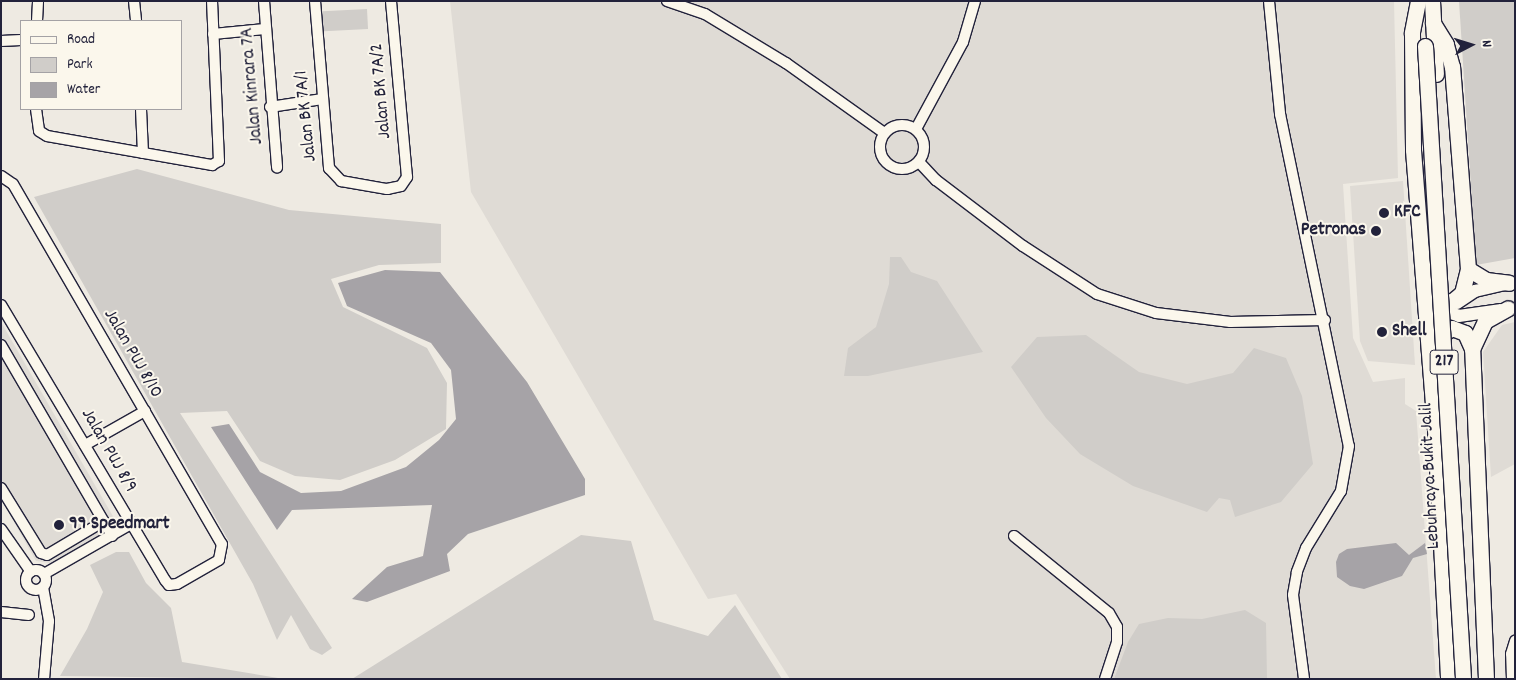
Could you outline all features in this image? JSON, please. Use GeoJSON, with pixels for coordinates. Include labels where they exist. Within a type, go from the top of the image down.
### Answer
{"type":"FeatureCollection","features":[{"type":"Feature","properties":{"kind":"highway"},"geometry":{"type":"LineString","coordinates":[[1418,1],[1412,33],[1413,150],[1424,326],[1435,429],[1448,679]]}},
{"type":"Feature","properties":{"kind":"highway","name":"Lebuhraya Bukit Jalil"},"geometry":{"type":"LineString","coordinates":[[1422,1],[1463,679]]}},
{"type":"Feature","properties":{"kind":"highway","name":"Lebuhraya Bukit Jalil"},"geometry":{"type":"LineString","coordinates":[[1432,1],[1472,679]]}},
{"type":"Feature","properties":{"kind":"highway"},"geometry":{"type":"LineString","coordinates":[[1422,289],[1437,299],[1451,302],[1462,293],[1468,269],[1452,67],[1446,44],[1433,22]]}},
{"type":"Feature","properties":{"kind":"highway"},"geometry":{"type":"LineString","coordinates":[[1468,269],[1486,280],[1512,283]]}},
{"type":"Feature","properties":{"kind":"highway"},"geometry":{"type":"LineString","coordinates":[[1472,349],[1485,321],[1511,307]]}},
{"type":"Feature","properties":{"kind":"highway"},"geometry":{"type":"LineString","coordinates":[[1426,350],[1438,335],[1452,328],[1465,333],[1472,349],[1486,679]]}},
{"type":"Feature","properties":{"kind":"main road"},"geometry":{"type":"LineString","coordinates":[[1424,326],[1475,291],[1512,283]]}},
{"type":"Feature","properties":{"kind":"main road"},"geometry":{"type":"LineString","coordinates":[[1422,289],[1429,306],[1459,316],[1480,314],[1511,307]]}},
{"type":"Feature","properties":{"kind":"main road"},"geometry":{"type":"LineString","coordinates":[[1475,291],[1471,308],[1480,314]]}},
{"type":"Feature","properties":{"kind":"street"},"geometry":{"type":"LineString","coordinates":[[37,20],[38,1]]}},
{"type":"Feature","properties":{"kind":"street"},"geometry":{"type":"LineString","coordinates":[[134,1],[136,20]]}},
{"type":"Feature","properties":{"kind":"street"},"geometry":{"type":"LineString","coordinates":[[36,110],[39,131],[47,136],[212,165],[219,161],[212,1]]}},
{"type":"Feature","properties":{"kind":"street","name":"Jalan Kinrara 7A"},"geometry":{"type":"LineString","coordinates":[[264,1],[270,107],[277,167]]}},
{"type":"Feature","properties":{"kind":"street","name":"Jalan BK 7A/1"},"geometry":{"type":"LineString","coordinates":[[315,1],[328,158],[335,177],[356,185],[387,189],[401,186],[407,177]]}},
{"type":"Feature","properties":{"kind":"street","name":"Jalan BK 7A/2"},"geometry":{"type":"LineString","coordinates":[[391,1],[407,177]]}},
{"type":"Feature","properties":{"kind":"street"},"geometry":{"type":"LineString","coordinates":[[668,1],[705,14],[786,63],[884,133]]}},
{"type":"Feature","properties":{"kind":"street"},"geometry":{"type":"LineString","coordinates":[[916,129],[963,42],[975,1]]}},
{"type":"Feature","properties":{"kind":"street"},"geometry":{"type":"LineString","coordinates":[[1269,1],[1280,114],[1325,320],[1349,446],[1340,491],[1306,548],[1297,572],[1293,595],[1304,679]]}},
{"type":"Feature","properties":{"kind":"street"},"geometry":{"type":"LineString","coordinates":[[213,34],[266,29]]}},
{"type":"Feature","properties":{"kind":"street"},"geometry":{"type":"LineString","coordinates":[[1,41],[20,40]]}},
{"type":"Feature","properties":{"kind":"street"},"geometry":{"type":"LineString","coordinates":[[270,107],[322,99]]}},
{"type":"Feature","properties":{"kind":"street"},"geometry":{"type":"LineString","coordinates":[[141,110],[143,153]]}},
{"type":"Feature","properties":{"kind":"street"},"geometry":{"type":"LineString","coordinates":[[903,124],[916,129],[924,141],[919,162],[906,169],[885,162],[880,147],[884,133],[903,124]]}},
{"type":"Feature","properties":{"kind":"street"},"geometry":{"type":"LineString","coordinates":[[919,162],[936,180],[1023,246],[1097,294],[1156,313],[1230,322],[1325,320]]}},
{"type":"Feature","properties":{"kind":"street","name":"Jalan PUJ 8/10"},"geometry":{"type":"LineString","coordinates":[[2,176],[13,184],[222,544],[222,554]]}},
{"type":"Feature","properties":{"kind":"street","name":"Jalan PUJ 8/9"},"geometry":{"type":"LineString","coordinates":[[1,305],[169,585],[177,584],[219,560],[222,554]]}},
{"type":"Feature","properties":{"kind":"street"},"geometry":{"type":"LineString","coordinates":[[1,345],[112,536]]}},
{"type":"Feature","properties":{"kind":"street"},"geometry":{"type":"LineString","coordinates":[[85,446],[145,411]]}},
{"type":"Feature","properties":{"kind":"street"},"geometry":{"type":"LineString","coordinates":[[1,488],[42,554],[47,555],[104,521]]}},
{"type":"Feature","properties":{"kind":"street"},"geometry":{"type":"LineString","coordinates":[[44,574],[131,524]]}},
{"type":"Feature","properties":{"kind":"street"},"geometry":{"type":"LineString","coordinates":[[1,529],[31,572]]}},
{"type":"Feature","properties":{"kind":"street"},"geometry":{"type":"LineString","coordinates":[[1014,536],[1109,613],[1117,627],[1117,642],[1105,679]]}},
{"type":"Feature","properties":{"kind":"street"},"geometry":{"type":"LineString","coordinates":[[43,587],[35,590],[29,587],[26,578],[31,572],[36,570],[44,574]]}},
{"type":"Feature","properties":{"kind":"street"},"geometry":{"type":"LineString","coordinates":[[44,574],[43,587],[49,621],[44,679]]}},
{"type":"Feature","properties":{"kind":"street"},"geometry":{"type":"LineString","coordinates":[[1,612],[29,614]]}},
{"type":"Feature","properties":{"kind":"street"},"geometry":{"type":"LineString","coordinates":[[1512,679],[1511,654],[1515,641]]}},
{"type":"Feature","properties":{"kind":"shaded area"},"geometry":{"type":"Polygon","coordinates":[[[450,1],[1394,1],[1398,178],[1343,184],[1353,338],[1373,382],[1405,378],[1405,404],[1416,411],[1436,679],[790,679],[736,594],[708,599],[471,192],[450,1]]]}},
{"type":"Feature","properties":{"kind":"shaded area"},"geometry":{"type":"Polygon","coordinates":[[[1403,181],[1415,365],[1368,361],[1360,341],[1350,186],[1403,181]]]}},
{"type":"Feature","properties":{"kind":"shaded area"},"geometry":{"type":"Polygon","coordinates":[[[1,322],[118,525],[51,563],[36,561],[1,499],[1,322]]]}},
{"type":"Feature","properties":{"kind":"shaded area"},"geometry":{"type":"Polygon","coordinates":[[[1515,322],[1515,464],[1491,477],[1483,352],[1502,325],[1515,322]]]}},
{"type":"Feature","properties":{"kind":"green space"},"geometry":{"type":"Polygon","coordinates":[[[1459,1],[1515,1],[1515,258],[1476,265],[1459,1]]]}},
{"type":"Feature","properties":{"kind":"green space"},"geometry":{"type":"Polygon","coordinates":[[[367,9],[368,29],[319,32],[318,12],[367,9]]]}},
{"type":"Feature","properties":{"kind":"green space"},"geometry":{"type":"Polygon","coordinates":[[[137,169],[289,210],[441,224],[441,263],[379,265],[331,279],[343,307],[427,348],[447,383],[446,429],[395,460],[340,480],[295,476],[260,461],[227,411],[180,413],[332,648],[322,655],[310,649],[291,615],[277,640],[253,584],[34,197],[137,169]]]}},
{"type":"Feature","properties":{"kind":"green space"},"geometry":{"type":"Polygon","coordinates":[[[890,257],[901,257],[911,272],[937,281],[983,352],[868,376],[844,376],[848,348],[876,327],[889,284],[890,257]]]}},
{"type":"Feature","properties":{"kind":"green space"},"geometry":{"type":"Polygon","coordinates":[[[1086,335],[1139,372],[1187,384],[1233,373],[1254,348],[1286,358],[1302,396],[1313,464],[1281,502],[1235,517],[1230,500],[1219,498],[1207,512],[1133,486],[1080,454],[1046,418],[1011,367],[1037,337],[1086,335]]]}},
{"type":"Feature","properties":{"kind":"green space"},"geometry":{"type":"Polygon","coordinates":[[[581,535],[631,541],[654,620],[708,636],[735,605],[782,679],[352,679],[581,535]]]}},
{"type":"Feature","properties":{"kind":"green space"},"geometry":{"type":"Polygon","coordinates":[[[116,552],[129,552],[146,583],[171,608],[182,662],[284,679],[60,676],[87,629],[103,592],[90,565],[116,552]]]}},
{"type":"Feature","properties":{"kind":"green space"},"geometry":{"type":"Polygon","coordinates":[[[1245,610],[1266,623],[1267,679],[1114,679],[1128,642],[1139,624],[1168,618],[1202,619],[1245,610]]]}},
{"type":"Feature","properties":{"kind":"water"},"geometry":{"type":"Polygon","coordinates":[[[385,270],[440,272],[527,382],[585,479],[585,495],[468,534],[447,554],[450,571],[367,602],[352,599],[387,567],[423,556],[432,505],[292,510],[277,530],[211,427],[229,424],[260,472],[301,493],[341,491],[406,467],[439,440],[456,419],[451,370],[431,343],[347,306],[338,283],[385,270]]]}},
{"type":"Feature","properties":{"kind":"water"},"geometry":{"type":"Polygon","coordinates":[[[1396,543],[1409,555],[1425,543],[1427,554],[1413,558],[1402,576],[1364,589],[1350,586],[1337,577],[1336,562],[1339,554],[1347,549],[1396,543]]]}},
{"type":"Feature","properties":{"kind":"place","name":"KFC"},"geometry":{"type":"Point","coordinates":[1384,213]}},
{"type":"Feature","properties":{"kind":"place","name":"Petronas"},"geometry":{"type":"Point","coordinates":[1376,231]}},
{"type":"Feature","properties":{"kind":"place","name":"Shell"},"geometry":{"type":"Point","coordinates":[1382,332]}},
{"type":"Feature","properties":{"kind":"place","name":"99 Speedmart"},"geometry":{"type":"Point","coordinates":[59,525]}}]}
